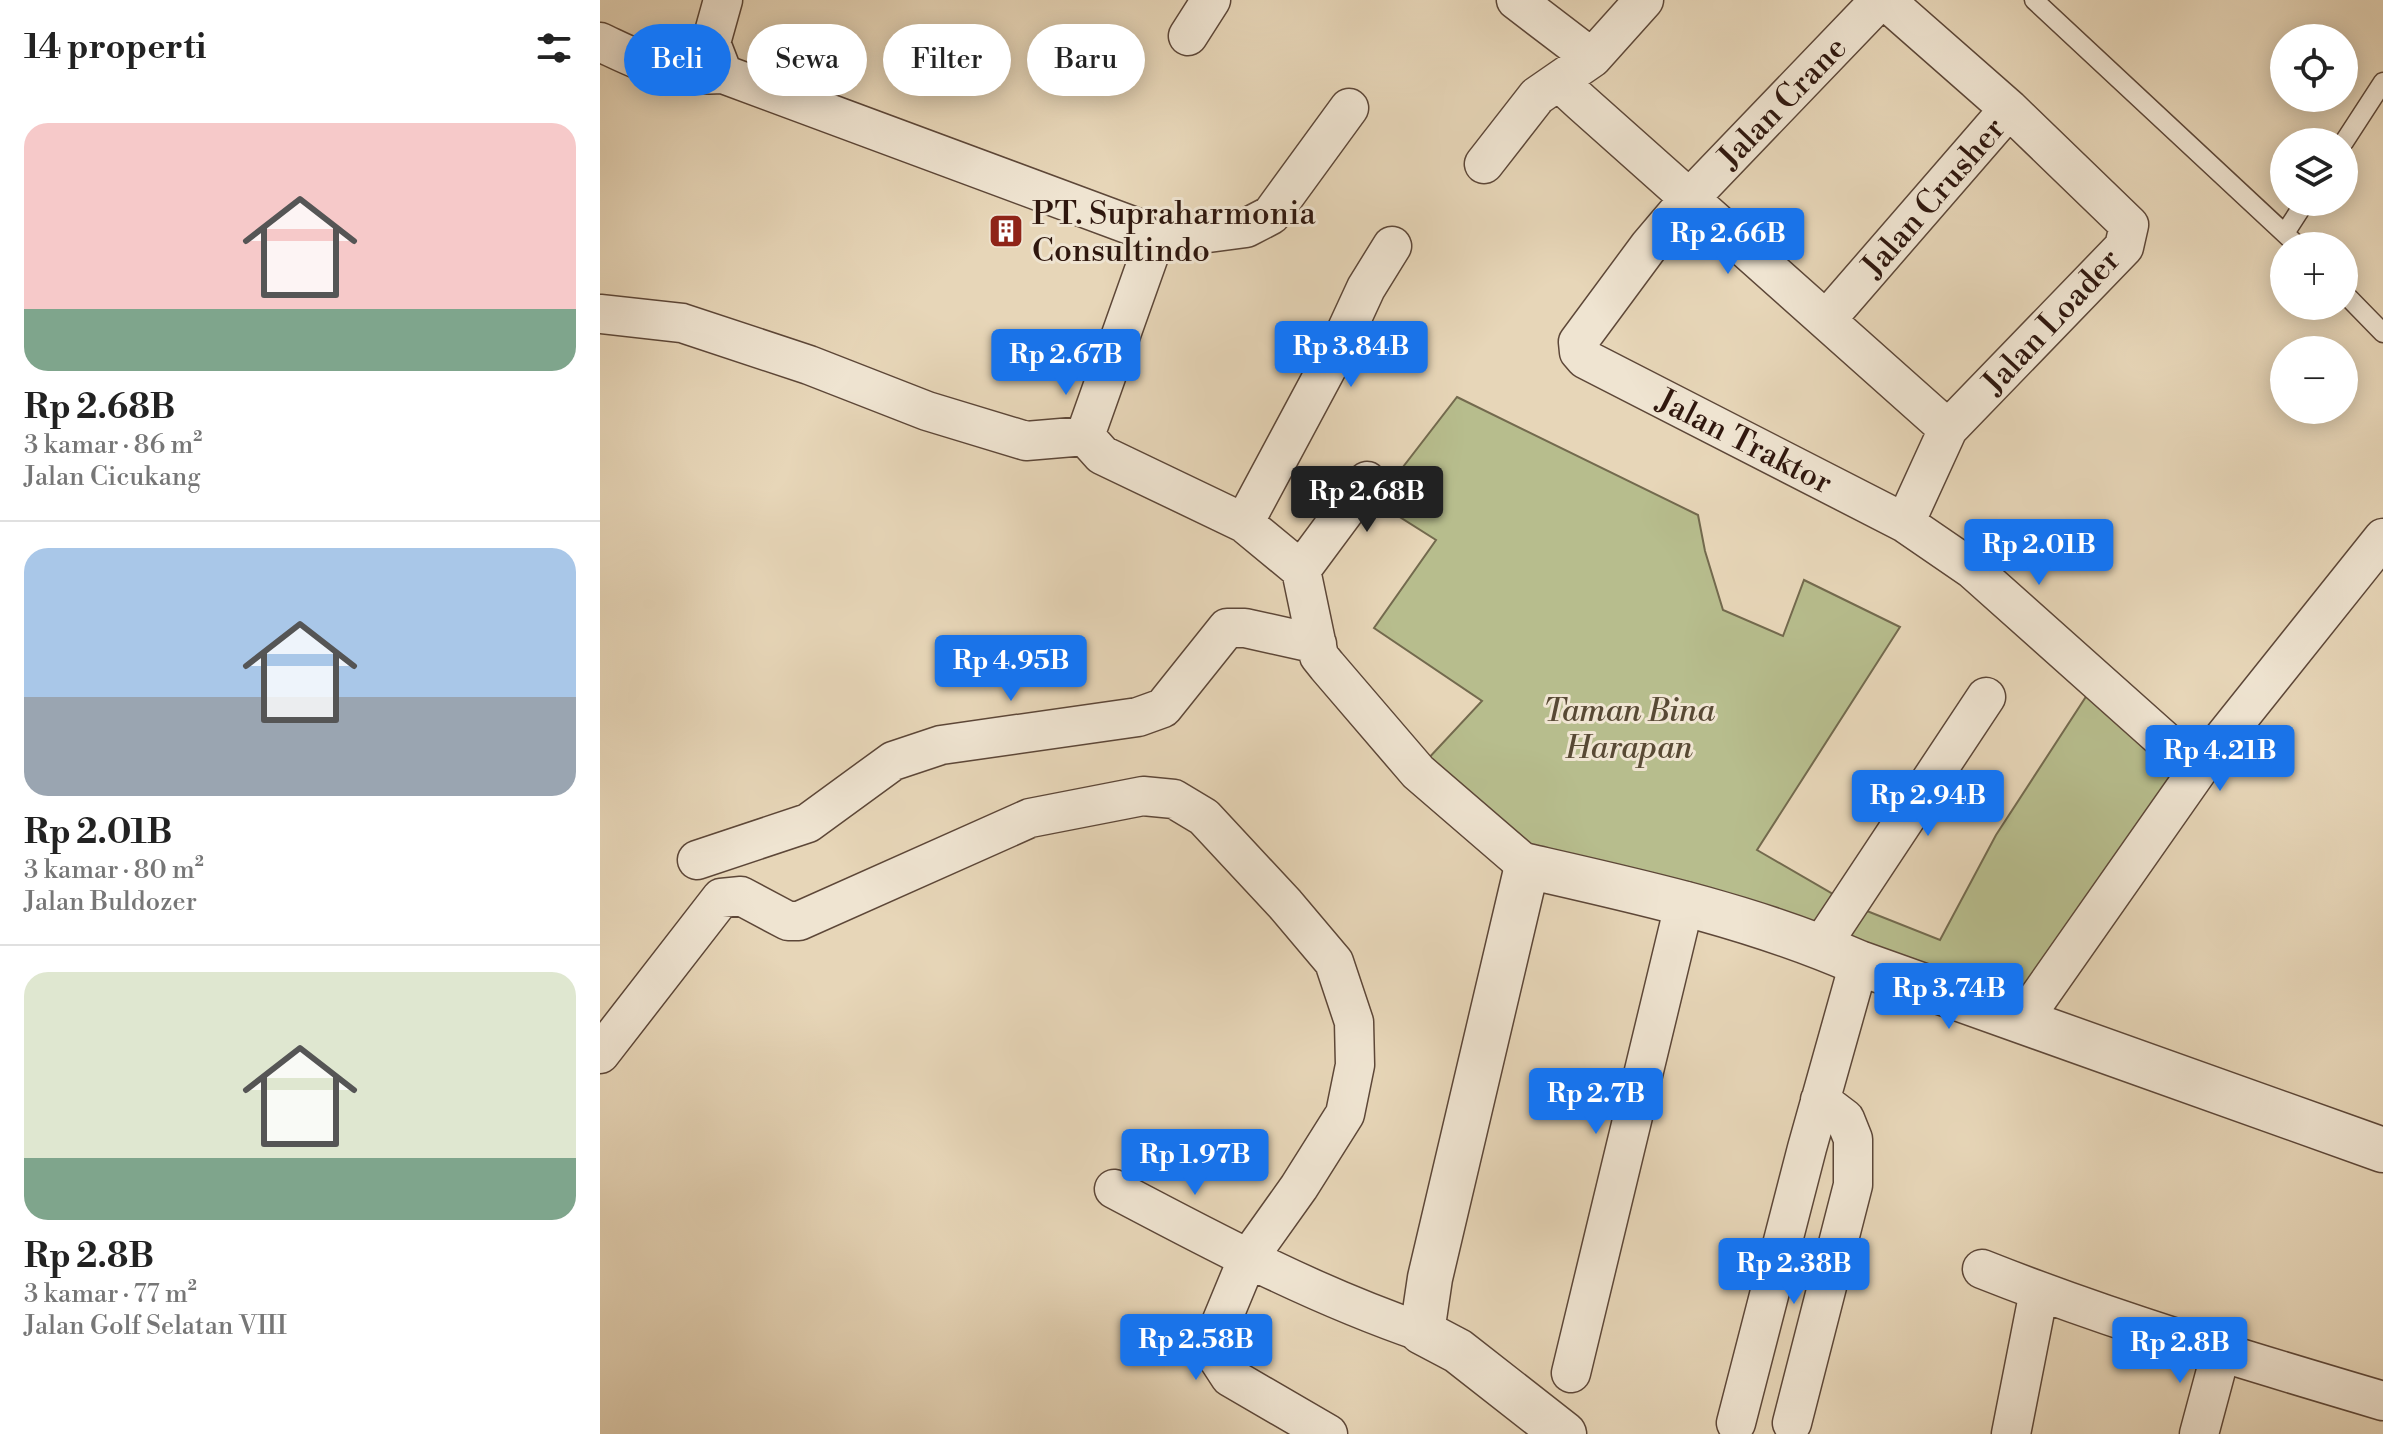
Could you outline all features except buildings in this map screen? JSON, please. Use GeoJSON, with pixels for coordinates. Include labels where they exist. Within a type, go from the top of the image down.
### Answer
{"type":"FeatureCollection","features":[{"type":"Feature","properties":{"kind":"street"},"geometry":{"type":"LineString","coordinates":[[716,24],[723,0]]}},
{"type":"Feature","properties":{"kind":"street"},"geometry":{"type":"LineString","coordinates":[[1188,36],[1211,0]]}},
{"type":"Feature","properties":{"kind":"street"},"geometry":{"type":"LineString","coordinates":[[1516,0],[1578,69]]}},
{"type":"Feature","properties":{"kind":"street"},"geometry":{"type":"LineString","coordinates":[[1484,164],[1537,96],[1578,69],[1644,0]]}},
{"type":"Feature","properties":{"kind":"street"},"geometry":{"type":"LineString","coordinates":[[1883,0],[2009,109]]}},
{"type":"Feature","properties":{"kind":"street","name":"Jalan Crane"},"geometry":{"type":"LineString","coordinates":[[1585,359],[1579,352],[1578,342],[1649,246],[1688,200],[1883,0]]}},
{"type":"Feature","properties":{"kind":"street"},"geometry":{"type":"LineString","coordinates":[[600,42],[624,53]]}},
{"type":"Feature","properties":{"kind":"street"},"geometry":{"type":"LineString","coordinates":[[1578,69],[1568,90],[1948,429],[1905,523]]}},
{"type":"Feature","properties":{"kind":"street"},"geometry":{"type":"LineString","coordinates":[[731,77],[1138,228],[1147,241],[1149,256],[1085,436]]}},
{"type":"Feature","properties":{"kind":"street"},"geometry":{"type":"LineString","coordinates":[[1147,241],[1246,228],[1271,215],[1349,108]]}},
{"type":"Feature","properties":{"kind":"street","name":"Jalan Crusher"},"geometry":{"type":"LineString","coordinates":[[1826,320],[2009,109]]}},
{"type":"Feature","properties":{"kind":"street","name":"Jalan Loader"},"geometry":{"type":"LineString","coordinates":[[1948,429],[2124,247],[2128,236],[2129,225],[2009,109]]}},
{"type":"Feature","properties":{"kind":"street"},"geometry":{"type":"LineString","coordinates":[[1244,523],[1342,340],[1366,288],[1392,246]]}},
{"type":"Feature","properties":{"kind":"street"},"geometry":{"type":"LineString","coordinates":[[600,314],[682,323],[809,365],[927,411],[1026,441],[1085,436]]}},
{"type":"Feature","properties":{"kind":"street","name":"Jalan Traktor"},"geometry":{"type":"LineString","coordinates":[[1585,359],[1905,523],[1972,569],[2167,743],[2200,767]]}},
{"type":"Feature","properties":{"kind":"street"},"geometry":{"type":"LineString","coordinates":[[1085,436],[1102,455],[1244,523],[1301,570],[1319,656],[1418,772],[1527,866],[1683,907],[1840,954],[2383,1150]]}},
{"type":"Feature","properties":{"kind":"street"},"geometry":{"type":"LineString","coordinates":[[1301,570],[1367,481]]}},
{"type":"Feature","properties":{"kind":"street"},"geometry":{"type":"LineString","coordinates":[[2022,1021],[2200,767],[2383,538]]}},
{"type":"Feature","properties":{"kind":"street"},"geometry":{"type":"LineString","coordinates":[[697,860],[808,823],[893,761],[941,745],[1138,717],[1163,708],[1227,628],[1245,628],[1317,644]]}},
{"type":"Feature","properties":{"kind":"street"},"geometry":{"type":"LineString","coordinates":[[1736,1423],[1820,1100],[1840,954],[1986,697]]}},
{"type":"Feature","properties":{"kind":"street"},"geometry":{"type":"LineString","coordinates":[[600,1054],[721,898],[741,896],[788,921],[799,921],[1030,818],[1143,796],[1174,799],[1204,817],[1334,962],[1354,1022],[1355,1065],[1345,1114],[1299,1187],[1247,1260],[1218,1330],[1215,1354],[1230,1377],[1328,1434]]}},
{"type":"Feature","properties":{"kind":"street"},"geometry":{"type":"LineString","coordinates":[[1422,1332],[1430,1278],[1527,866]]}},
{"type":"Feature","properties":{"kind":"street"},"geometry":{"type":"LineString","coordinates":[[1571,1373],[1683,907]]}},
{"type":"Feature","properties":{"kind":"street"},"geometry":{"type":"LineString","coordinates":[[1792,1423],[1853,1185],[1853,1139],[1845,1119],[1820,1100]]}},
{"type":"Feature","properties":{"kind":"street"},"geometry":{"type":"LineString","coordinates":[[1114,1189],[1247,1260],[1368,1314],[1422,1332],[1458,1351],[1564,1434]]}},
{"type":"Feature","properties":{"kind":"street"},"geometry":{"type":"LineString","coordinates":[[1775,1269],[1828,1283]]}},
{"type":"Feature","properties":{"kind":"street"},"geometry":{"type":"LineString","coordinates":[[1982,1269],[2221,1352],[2383,1401]]}},
{"type":"Feature","properties":{"kind":"street"},"geometry":{"type":"LineString","coordinates":[[2011,1434],[2039,1291]]}},
{"type":"Feature","properties":{"kind":"street"},"geometry":{"type":"LineString","coordinates":[[2199,1434],[2221,1352]]}},
{"type":"Feature","properties":{"kind":"lane"},"geometry":{"type":"LineString","coordinates":[[2034,0],[2284,232]]}},
{"type":"Feature","properties":{"kind":"lane"},"geometry":{"type":"LineString","coordinates":[[2353,128],[2383,82]]}},
{"type":"Feature","properties":{"kind":"lane"},"geometry":{"type":"LineString","coordinates":[[2358,307],[2383,333]]}},
{"type":"Feature","properties":{"kind":"green space","name":"Taman Bina Harapan"},"geometry":{"type":"Polygon","coordinates":[[[1457,397],[1698,515],[1723,610],[1783,636],[1804,580],[1900,627],[1757,850],[1850,904],[1831,941],[1514,851],[1425,762],[1482,701],[1374,628],[1436,540],[1376,502],[1457,397]]]}},
{"type":"Feature","properties":{"kind":"green space"},"geometry":{"type":"Polygon","coordinates":[[[2089,692],[2193,780],[2017,1015],[1842,944],[1867,911],[1940,940],[1996,835],[2089,692]]]}},
{"type":"Feature","properties":{"kind":"place","name":"PT. Supraharmonia Consultindo"},"geometry":{"type":"Point","coordinates":[1006,231]}}]}
